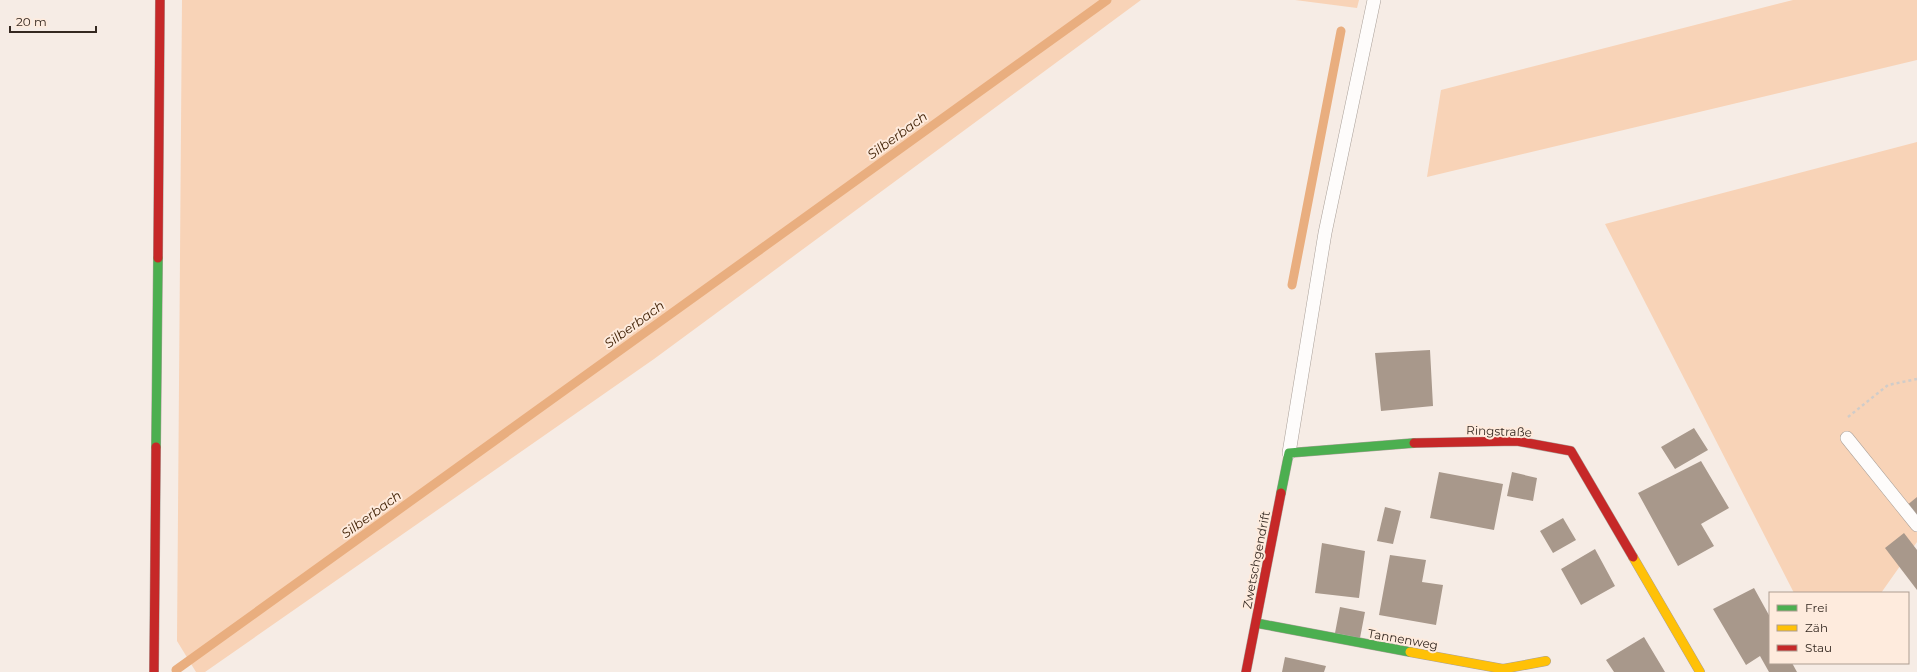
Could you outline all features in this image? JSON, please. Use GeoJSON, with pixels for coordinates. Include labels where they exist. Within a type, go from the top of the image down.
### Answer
{"type":"FeatureCollection","features":[{"type":"Feature","properties":{"kind":"street"},"geometry":{"type":"LineString","coordinates":[[154,672],[160,0]]}},
{"type":"Feature","properties":{"kind":"street","name":"Ringstraße"},"geometry":{"type":"LineString","coordinates":[[1289,453],[1434,442],[1517,441],[1571,451],[1700,672]]}},
{"type":"Feature","properties":{"kind":"street","name":"Zwetschgendrift"},"geometry":{"type":"LineString","coordinates":[[1246,672],[1289,453]]}},
{"type":"Feature","properties":{"kind":"street","name":"Tannenweg"},"geometry":{"type":"LineString","coordinates":[[1256,623],[1503,669],[1546,661]]}},
{"type":"Feature","properties":{"kind":"lane"},"geometry":{"type":"LineString","coordinates":[[1289,453],[1325,233],[1374,0]]}},
{"type":"Feature","properties":{"kind":"lane"},"geometry":{"type":"LineString","coordinates":[[1846,438],[1917,525]]}},
{"type":"Feature","properties":{"kind":"path"},"geometry":{"type":"LineString","coordinates":[[1846,438],[1835,427],[1888,385],[1917,379]]}},
{"type":"Feature","properties":{"kind":"shaded area"},"geometry":{"type":"Polygon","coordinates":[[[182,0],[1141,0],[654,359],[205,672],[196,672],[177,641],[182,0]]]}},
{"type":"Feature","properties":{"kind":"shaded area"},"geometry":{"type":"Polygon","coordinates":[[[1295,0],[1359,0],[1357,8],[1295,0]]]}},
{"type":"Feature","properties":{"kind":"shaded area"},"geometry":{"type":"Polygon","coordinates":[[[1793,0],[1917,0],[1917,60],[1427,177],[1441,90],[1793,0]]]}},
{"type":"Feature","properties":{"kind":"shaded area"},"geometry":{"type":"Polygon","coordinates":[[[1917,142],[1917,542],[1882,592],[1793,592],[1605,224],[1917,142]]]}},
{"type":"Feature","properties":{"kind":"building"},"geometry":{"type":"Polygon","coordinates":[[[1430,350],[1433,406],[1381,411],[1375,353],[1430,350]]]}},
{"type":"Feature","properties":{"kind":"building"},"geometry":{"type":"Polygon","coordinates":[[[1694,428],[1708,450],[1675,469],[1661,447],[1694,428]]]}},
{"type":"Feature","properties":{"kind":"building"},"geometry":{"type":"Polygon","coordinates":[[[1701,461],[1729,508],[1701,524],[1714,546],[1678,566],[1638,493],[1701,461]]]}},
{"type":"Feature","properties":{"kind":"building"},"geometry":{"type":"Polygon","coordinates":[[[1439,472],[1503,484],[1494,530],[1430,518],[1439,472]]]}},
{"type":"Feature","properties":{"kind":"building"},"geometry":{"type":"Polygon","coordinates":[[[1512,472],[1537,478],[1533,501],[1507,496],[1512,472]]]}},
{"type":"Feature","properties":{"kind":"building"},"geometry":{"type":"Polygon","coordinates":[[[1917,497],[1917,520],[1906,506],[1917,497]]]}},
{"type":"Feature","properties":{"kind":"building"},"geometry":{"type":"Polygon","coordinates":[[[1385,507],[1401,511],[1393,544],[1377,541],[1385,507]]]}},
{"type":"Feature","properties":{"kind":"building"},"geometry":{"type":"Polygon","coordinates":[[[1563,518],[1576,540],[1553,553],[1540,531],[1563,518]]]}},
{"type":"Feature","properties":{"kind":"building"},"geometry":{"type":"Polygon","coordinates":[[[1904,533],[1917,550],[1917,590],[1885,548],[1904,533]]]}},
{"type":"Feature","properties":{"kind":"building"},"geometry":{"type":"Polygon","coordinates":[[[1322,543],[1365,551],[1359,598],[1315,593],[1322,543]]]}},
{"type":"Feature","properties":{"kind":"building"},"geometry":{"type":"Polygon","coordinates":[[[1595,549],[1615,586],[1581,605],[1561,569],[1595,549]]]}},
{"type":"Feature","properties":{"kind":"building"},"geometry":{"type":"Polygon","coordinates":[[[1390,555],[1426,560],[1422,582],[1443,585],[1436,625],[1379,615],[1390,555]]]}},
{"type":"Feature","properties":{"kind":"building"},"geometry":{"type":"Polygon","coordinates":[[[1754,588],[1769,615],[1769,664],[1793,664],[1797,672],[1769,672],[1760,656],[1746,665],[1713,609],[1754,588]]]}},
{"type":"Feature","properties":{"kind":"building"},"geometry":{"type":"Polygon","coordinates":[[[1340,607],[1365,612],[1360,638],[1335,633],[1340,607]]]}},
{"type":"Feature","properties":{"kind":"building"},"geometry":{"type":"Polygon","coordinates":[[[1644,637],[1665,672],[1614,672],[1606,660],[1644,637]]]}},
{"type":"Feature","properties":{"kind":"building"},"geometry":{"type":"Polygon","coordinates":[[[1285,657],[1326,666],[1324,672],[1282,672],[1285,657]]]}},
{"type":"Feature","properties":{"kind":"waterway","name":"Silberbach"},"geometry":{"type":"LineString","coordinates":[[176,670],[1107,0]]}},
{"type":"Feature","properties":{"kind":"waterway"},"geometry":{"type":"LineString","coordinates":[[1292,285],[1341,31]]}},
{"type":"Feature","properties":{"kind":"traffic: fast"},"geometry":{"type":"LineString","coordinates":[[156,447],[158,258]]}},
{"type":"Feature","properties":{"kind":"traffic: fast"},"geometry":{"type":"LineString","coordinates":[[1281,493],[1289,453],[1414,443]]}},
{"type":"Feature","properties":{"kind":"traffic: fast"},"geometry":{"type":"LineString","coordinates":[[1256,623],[1410,652]]}},
{"type":"Feature","properties":{"kind":"traffic: slow"},"geometry":{"type":"LineString","coordinates":[[1633,557],[1700,672]]}},
{"type":"Feature","properties":{"kind":"traffic: slow"},"geometry":{"type":"LineString","coordinates":[[1410,652],[1503,669],[1546,661]]}},
{"type":"Feature","properties":{"kind":"traffic: jam"},"geometry":{"type":"LineString","coordinates":[[158,258],[160,0]]}},
{"type":"Feature","properties":{"kind":"traffic: jam"},"geometry":{"type":"LineString","coordinates":[[1414,443],[1517,441],[1571,451],[1633,557]]}},
{"type":"Feature","properties":{"kind":"traffic: jam"},"geometry":{"type":"LineString","coordinates":[[154,672],[156,447]]}},
{"type":"Feature","properties":{"kind":"traffic: jam"},"geometry":{"type":"LineString","coordinates":[[1246,672],[1281,493]]}}]}
